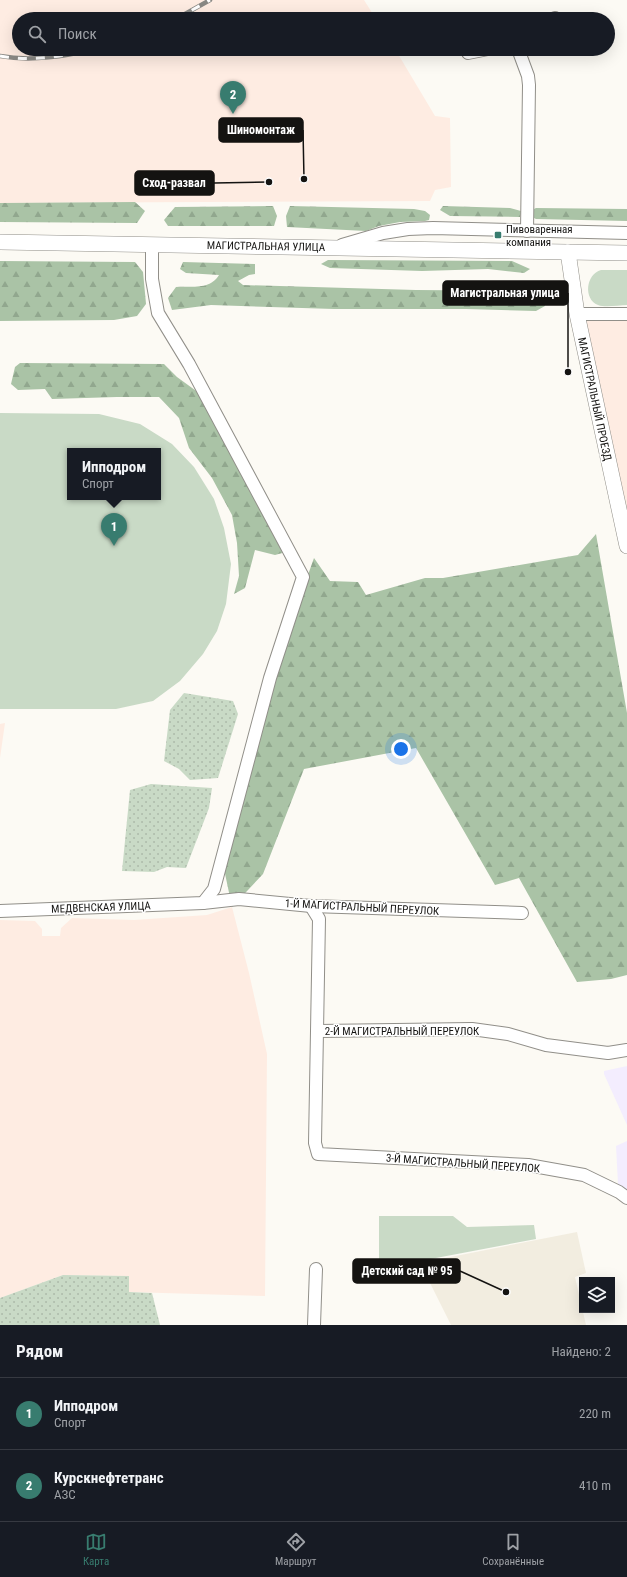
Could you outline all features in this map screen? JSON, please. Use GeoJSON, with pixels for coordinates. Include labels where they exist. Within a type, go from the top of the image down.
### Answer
{"type":"FeatureCollection","features":[{"type":"Feature","properties":{"kind":"main road","name":"МАГИСТРАЛЬНАЯ УЛИЦА"},"geometry":{"type":"LineString","coordinates":[[0,242],[627,253]]}},
{"type":"Feature","properties":{"kind":"main road","name":"МАГИСТРАЛЬНЫЙ ПРОЕЗД"},"geometry":{"type":"LineString","coordinates":[[568,252],[577,314],[627,546]]}},
{"type":"Feature","properties":{"kind":"street"},"geometry":{"type":"LineString","coordinates":[[521,56],[528,76],[529,85],[527,232]]}},
{"type":"Feature","properties":{"kind":"street"},"geometry":{"type":"LineString","coordinates":[[338,247],[383,233],[408,229],[433,228],[527,232],[627,233]]}},
{"type":"Feature","properties":{"kind":"street"},"geometry":{"type":"LineString","coordinates":[[152,244],[152,279],[158,313],[189,364],[303,577],[270,678],[214,889],[203,903]]}},
{"type":"Feature","properties":{"kind":"street"},"geometry":{"type":"LineString","coordinates":[[577,314],[627,314]]}},
{"type":"Feature","properties":{"kind":"street","name":"1-Й МАГИСТРАЛЬНЫЙ ПЕРЕУЛОК"},"geometry":{"type":"LineString","coordinates":[[203,903],[239,899],[311,906],[522,913]]}},
{"type":"Feature","properties":{"kind":"street","name":"МЕДВЕНСКАЯ УЛИЦА"},"geometry":{"type":"LineString","coordinates":[[0,911],[203,903]]}},
{"type":"Feature","properties":{"kind":"street"},"geometry":{"type":"LineString","coordinates":[[311,906],[319,919],[317,998],[318,1031]]}},
{"type":"Feature","properties":{"kind":"street","name":"2-Й МАГИСТРАЛЬНЫЙ ПЕРЕУЛОК"},"geometry":{"type":"LineString","coordinates":[[318,1031],[472,1029],[508,1034],[546,1045],[608,1053],[627,1050]]}},
{"type":"Feature","properties":{"kind":"street","name":"3-Й МАГИСТРАЛЬНЫЙ ПЕРЕУЛОК"},"geometry":{"type":"LineString","coordinates":[[318,1031],[315,1143],[318,1154],[528,1165],[584,1175],[619,1192],[627,1198]]}},
{"type":"Feature","properties":{"kind":"street"},"geometry":{"type":"LineString","coordinates":[[314,1325],[316,1269]]}},
{"type":"Feature","properties":{"kind":"shaded area"},"geometry":{"type":"Polygon","coordinates":[[[0,0],[364,0],[372,12],[12,12],[12,56],[399,56],[435,116],[450,118],[451,187],[435,190],[430,201],[0,203],[0,0]]]}},
{"type":"Feature","properties":{"kind":"shaded area"},"geometry":{"type":"Polygon","coordinates":[[[627,313],[627,512],[577,314],[627,313]]]}},
{"type":"Feature","properties":{"kind":"shaded area"},"geometry":{"type":"Polygon","coordinates":[[[5,723],[0,758],[0,724],[5,723]]]}},
{"type":"Feature","properties":{"kind":"shaded area"},"geometry":{"type":"Polygon","coordinates":[[[232,907],[249,973],[267,1054],[265,1296],[129,1292],[129,1276],[63,1275],[0,1298],[0,920],[35,921],[42,929],[42,936],[60,936],[61,928],[72,918],[134,920],[207,915],[232,907]]]}},
{"type":"Feature","properties":{"kind":"shaded area"},"geometry":{"type":"Polygon","coordinates":[[[627,1066],[627,1125],[604,1071],[627,1066]]]}},
{"type":"Feature","properties":{"kind":"shaded area"},"geometry":{"type":"Polygon","coordinates":[[[627,1141],[627,1191],[618,1184],[616,1146],[627,1141]]]}},
{"type":"Feature","properties":{"kind":"shaded area"},"geometry":{"type":"Polygon","coordinates":[[[577,1232],[586,1273],[575,1277],[579,1294],[579,1313],[583,1313],[586,1325],[451,1325],[420,1263],[577,1232]]]}},
{"type":"Feature","properties":{"kind":"green space"},"geometry":{"type":"Polygon","coordinates":[[[135,202],[145,211],[137,223],[0,222],[0,203],[135,202]]]}},
{"type":"Feature","properties":{"kind":"green space"},"geometry":{"type":"Polygon","coordinates":[[[273,206],[277,216],[274,226],[168,226],[164,220],[175,207],[273,206]]]}},
{"type":"Feature","properties":{"kind":"green space"},"geometry":{"type":"Polygon","coordinates":[[[290,206],[414,209],[425,211],[430,215],[429,220],[425,221],[400,222],[379,226],[366,231],[287,227],[286,216],[290,206]]]}},
{"type":"Feature","properties":{"kind":"green space"},"geometry":{"type":"Polygon","coordinates":[[[443,206],[510,208],[521,211],[520,217],[450,216],[440,210],[443,206]]]}},
{"type":"Feature","properties":{"kind":"green space"},"geometry":{"type":"Polygon","coordinates":[[[536,208],[627,209],[627,221],[536,219],[530,216],[530,211],[536,208]]]}},
{"type":"Feature","properties":{"kind":"green space"},"geometry":{"type":"Polygon","coordinates":[[[328,260],[512,261],[530,269],[524,273],[488,269],[422,271],[330,268],[321,264],[328,260]]]}},
{"type":"Feature","properties":{"kind":"green space"},"geometry":{"type":"Polygon","coordinates":[[[0,261],[135,262],[143,272],[146,304],[137,316],[114,320],[0,321],[0,261]]]}},
{"type":"Feature","properties":{"kind":"green space"},"geometry":{"type":"Polygon","coordinates":[[[183,262],[255,264],[255,274],[249,275],[238,281],[243,285],[416,290],[533,291],[545,297],[545,306],[536,311],[466,309],[334,309],[211,305],[172,310],[168,298],[176,287],[206,285],[215,280],[219,275],[186,273],[180,269],[183,262]]]}},
{"type":"Feature","properties":{"kind":"green space"},"geometry":{"type":"Polygon","coordinates":[[[601,270],[627,270],[627,305],[598,305],[590,298],[588,287],[590,281],[596,272],[601,270]]]}},
{"type":"Feature","properties":{"kind":"green space"},"geometry":{"type":"Polygon","coordinates":[[[20,363],[164,364],[177,377],[199,393],[286,552],[275,555],[255,550],[245,588],[234,594],[239,576],[237,543],[232,515],[212,478],[189,448],[179,418],[159,397],[52,399],[45,389],[18,390],[11,384],[15,367],[20,363]]]}},
{"type":"Feature","properties":{"kind":"green space"},"geometry":{"type":"Polygon","coordinates":[[[0,413],[99,414],[140,424],[172,444],[194,467],[214,499],[224,528],[231,564],[226,604],[217,631],[203,654],[180,681],[153,701],[116,709],[0,709],[0,413]]]}},
{"type":"Feature","properties":{"kind":"green space"},"geometry":{"type":"Polygon","coordinates":[[[596,534],[627,713],[627,975],[611,979],[577,982],[519,878],[495,885],[416,748],[304,769],[263,874],[232,907],[223,864],[269,684],[314,558],[330,581],[358,582],[366,595],[425,578],[443,578],[578,555],[596,534]]]}},
{"type":"Feature","properties":{"kind":"green space"},"geometry":{"type":"Polygon","coordinates":[[[184,693],[233,701],[238,714],[218,778],[190,780],[179,769],[164,761],[170,710],[184,693]]]}},
{"type":"Feature","properties":{"kind":"green space"},"geometry":{"type":"Polygon","coordinates":[[[151,784],[212,788],[209,808],[186,868],[167,867],[154,872],[122,871],[130,790],[151,784]]]}},
{"type":"Feature","properties":{"kind":"green space"},"geometry":{"type":"Polygon","coordinates":[[[379,1216],[453,1216],[467,1227],[534,1225],[536,1239],[420,1261],[379,1262],[379,1216]]]}},
{"type":"Feature","properties":{"kind":"green space"},"geometry":{"type":"Polygon","coordinates":[[[63,1275],[129,1276],[129,1292],[152,1293],[160,1325],[0,1325],[0,1298],[63,1275]]]}},
{"type":"Feature","properties":{"kind":"railway"},"geometry":{"type":"LineString","coordinates":[[189,12],[210,0]]}},
{"type":"Feature","properties":{"kind":"railway"},"geometry":{"type":"LineString","coordinates":[[0,56],[12,58],[60,56]]}},
{"type":"Feature","properties":{"kind":"place","name":"Курскнефтетранс"},"geometry":{"type":"Point","coordinates":[233,114]}},
{"type":"Feature","properties":{"kind":"place","name":"Шиномонтаж"},"geometry":{"type":"Point","coordinates":[304,179]}},
{"type":"Feature","properties":{"kind":"place","name":"Сход-развал"},"geometry":{"type":"Point","coordinates":[269,182]}},
{"type":"Feature","properties":{"kind":"place","name":"Пивоваренная компания"},"geometry":{"type":"Point","coordinates":[498,235]}},
{"type":"Feature","properties":{"kind":"place","name":"Магистральная улица"},"geometry":{"type":"Point","coordinates":[568,372]}},
{"type":"Feature","properties":{"kind":"place","name":"Ипподром"},"geometry":{"type":"Point","coordinates":[114,546]}},
{"type":"Feature","properties":{"kind":"place","name":"Детский сад № 95"},"geometry":{"type":"Point","coordinates":[506,1292]}}]}
